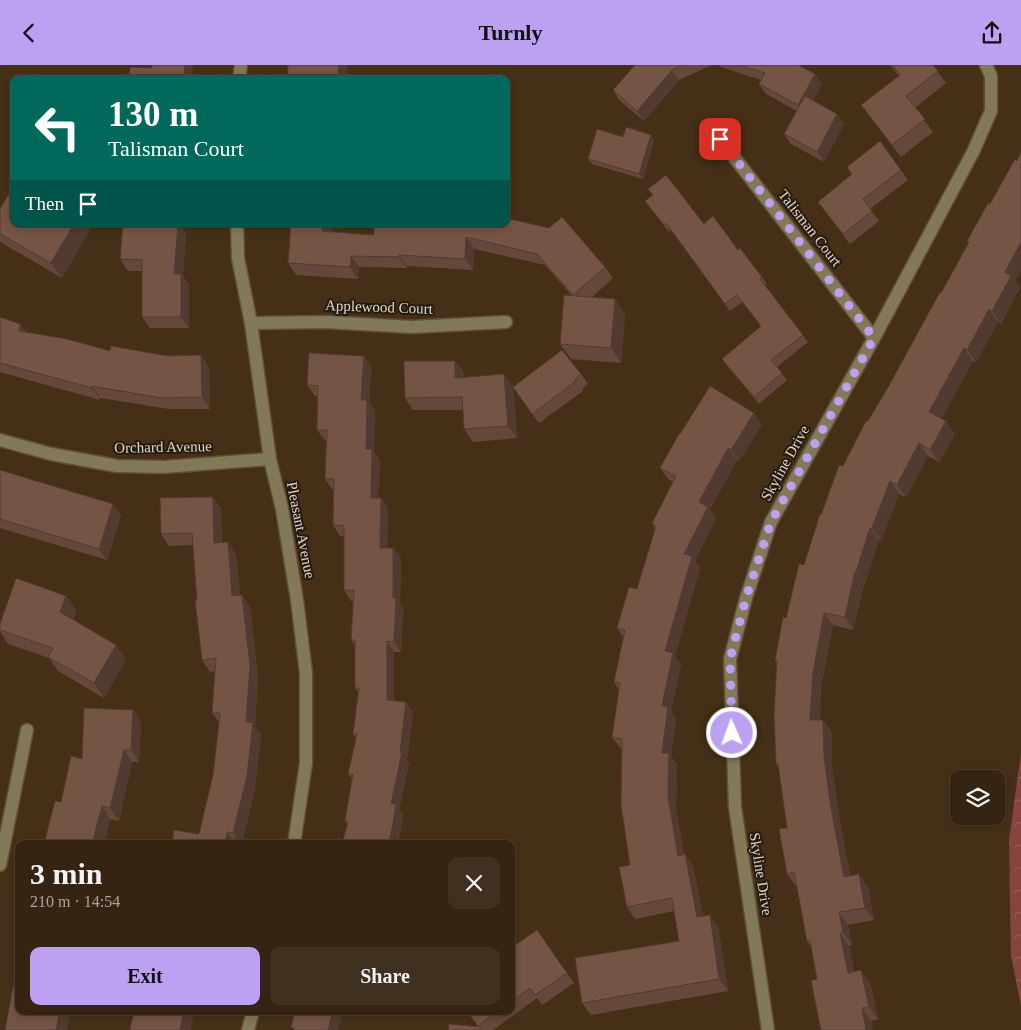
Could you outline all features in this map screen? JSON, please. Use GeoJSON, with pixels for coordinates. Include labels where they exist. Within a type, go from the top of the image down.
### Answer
{"type":"FeatureCollection","features":[{"type":"Feature","properties":{"kind":"street","name":"Skyline Drive"},"geometry":{"type":"LineString","coordinates":[[768,1030],[735,807],[730,659],[746,598],[771,522],[874,338],[973,152],[992,111],[991,76],[986,65]]}},
{"type":"Feature","properties":{"kind":"street","name":"Talisman Court"},"geometry":{"type":"LineString","coordinates":[[720,139],[874,338]]}},
{"type":"Feature","properties":{"kind":"street","name":"Pleasant Avenue"},"geometry":{"type":"LineString","coordinates":[[237,227],[238,258],[250,323],[270,459],[282,509],[296,591],[306,673],[306,763],[295,840]]}},
{"type":"Feature","properties":{"kind":"street","name":"Applewood Court"},"geometry":{"type":"LineString","coordinates":[[250,323],[326,322],[412,327],[506,322]]}},
{"type":"Feature","properties":{"kind":"street","name":"Orchard Avenue"},"geometry":{"type":"LineString","coordinates":[[0,440],[51,454],[117,466],[164,467],[270,459]]}},
{"type":"Feature","properties":{"kind":"street"},"geometry":{"type":"LineString","coordinates":[[0,865],[27,730]]}},
{"type":"Feature","properties":{"kind":"street"},"geometry":{"type":"LineString","coordinates":[[248,1030],[252,1015]]}},
{"type":"Feature","properties":{"kind":"green space"},"geometry":{"type":"Polygon","coordinates":[[[1021,753],[1021,1006],[1011,956],[1009,841],[1021,753]]]}},
{"type":"Feature","properties":{"kind":"building"},"geometry":{"type":"Polygon","coordinates":[[[152,65],[185,65],[184,75],[129,75],[130,67],[152,68],[152,65]]]}},
{"type":"Feature","properties":{"kind":"building"},"geometry":{"type":"Polygon","coordinates":[[[288,65],[339,65],[338,75],[287,75],[288,65]]]}},
{"type":"Feature","properties":{"kind":"building"},"geometry":{"type":"Polygon","coordinates":[[[635,65],[683,65],[672,70],[637,111],[613,90],[635,65]]]}},
{"type":"Feature","properties":{"kind":"building"},"geometry":{"type":"Polygon","coordinates":[[[739,65],[798,65],[815,74],[798,105],[759,84],[765,73],[739,65]]]}},
{"type":"Feature","properties":{"kind":"building"},"geometry":{"type":"Polygon","coordinates":[[[892,65],[933,65],[938,71],[906,96],[925,119],[892,145],[861,105],[900,75],[892,65]]]}},
{"type":"Feature","properties":{"kind":"building"},"geometry":{"type":"Polygon","coordinates":[[[805,96],[837,114],[817,152],[784,134],[805,96]]]}},
{"type":"Feature","properties":{"kind":"building"},"geometry":{"type":"Polygon","coordinates":[[[626,127],[651,135],[639,174],[588,159],[597,129],[623,137],[626,127]]]}},
{"type":"Feature","properties":{"kind":"building"},"geometry":{"type":"Polygon","coordinates":[[[880,141],[901,170],[863,199],[872,211],[843,234],[818,202],[852,174],[847,167],[880,141]]]}},
{"type":"Feature","properties":{"kind":"building"},"geometry":{"type":"Polygon","coordinates":[[[1021,151],[1021,242],[1005,272],[1011,276],[992,311],[989,309],[967,350],[964,348],[929,412],[946,421],[930,450],[919,443],[897,485],[890,481],[872,528],[870,528],[855,571],[845,617],[824,613],[813,673],[810,720],[823,720],[824,756],[831,808],[844,877],[859,874],[865,908],[839,912],[843,933],[840,933],[848,973],[861,970],[869,1007],[862,1008],[866,1030],[821,1030],[811,981],[817,979],[810,941],[807,941],[794,872],[787,874],[779,829],[787,828],[778,764],[776,764],[774,714],[777,660],[775,660],[783,617],[786,618],[799,564],[804,565],[820,514],[839,465],[843,466],[866,421],[868,421],[891,382],[941,293],[988,203],[990,204],[1015,159],[1017,161],[1021,151]]]}},
{"type":"Feature","properties":{"kind":"building"},"geometry":{"type":"Polygon","coordinates":[[[666,175],[704,224],[713,216],[738,250],[740,248],[762,277],[760,279],[803,335],[771,360],[782,373],[754,397],[722,359],[761,326],[737,295],[725,304],[666,223],[664,225],[645,201],[653,195],[648,189],[666,175]]]}},
{"type":"Feature","properties":{"kind":"building"},"geometry":{"type":"Polygon","coordinates":[[[10,192],[10,227],[72,227],[51,263],[0,234],[0,209],[10,192]]]}},
{"type":"Feature","properties":{"kind":"building"},"geometry":{"type":"Polygon","coordinates":[[[562,217],[605,267],[573,295],[537,254],[466,237],[465,259],[399,255],[399,257],[351,256],[350,267],[288,263],[291,227],[323,227],[322,231],[374,235],[374,227],[510,227],[510,219],[549,228],[562,217]]]}},
{"type":"Feature","properties":{"kind":"building"},"geometry":{"type":"Polygon","coordinates":[[[123,227],[178,227],[174,274],[181,274],[181,317],[142,317],[142,260],[120,259],[123,227]]]}},
{"type":"Feature","properties":{"kind":"building"},"geometry":{"type":"Polygon","coordinates":[[[564,295],[615,299],[611,348],[560,344],[564,295]]]}},
{"type":"Feature","properties":{"kind":"building"},"geometry":{"type":"Polygon","coordinates":[[[0,317],[20,324],[19,331],[67,339],[110,351],[111,346],[168,356],[201,355],[202,397],[161,398],[92,386],[92,388],[0,363],[0,317]]]}},
{"type":"Feature","properties":{"kind":"building"},"geometry":{"type":"Polygon","coordinates":[[[562,350],[581,374],[575,379],[576,381],[532,414],[513,387],[562,350]]]}},
{"type":"Feature","properties":{"kind":"building"},"geometry":{"type":"Polygon","coordinates":[[[309,353],[364,356],[361,400],[367,400],[366,449],[372,449],[371,498],[381,498],[380,548],[393,548],[393,598],[396,598],[394,642],[387,641],[387,700],[406,702],[400,752],[402,752],[391,804],[396,804],[389,840],[343,840],[348,822],[345,821],[353,774],[348,774],[357,734],[353,734],[359,688],[355,688],[355,640],[351,640],[354,590],[344,590],[344,526],[333,525],[334,479],[325,479],[327,430],[317,430],[318,386],[307,385],[309,353]]]}},
{"type":"Feature","properties":{"kind":"building"},"geometry":{"type":"Polygon","coordinates":[[[404,361],[455,361],[455,378],[504,374],[508,426],[464,429],[462,397],[405,398],[404,361]]]}},
{"type":"Feature","properties":{"kind":"building"},"geometry":{"type":"Polygon","coordinates":[[[710,386],[754,413],[731,450],[728,448],[699,502],[708,507],[684,554],[692,556],[665,651],[673,653],[662,706],[668,707],[662,753],[669,753],[668,796],[678,856],[685,854],[697,917],[710,915],[719,979],[582,1003],[575,958],[679,941],[672,898],[627,907],[619,867],[630,865],[621,805],[622,739],[612,737],[620,683],[614,682],[625,630],[617,628],[629,587],[637,589],[656,526],[652,523],[676,476],[660,468],[710,386]]]}},
{"type":"Feature","properties":{"kind":"building"},"geometry":{"type":"Polygon","coordinates":[[[0,470],[113,504],[99,549],[0,519],[0,470]]]}},
{"type":"Feature","properties":{"kind":"building"},"geometry":{"type":"Polygon","coordinates":[[[213,497],[214,543],[228,542],[232,596],[242,595],[250,666],[246,722],[253,723],[247,776],[233,833],[227,832],[226,840],[173,840],[174,830],[199,834],[213,775],[220,713],[212,713],[216,658],[202,660],[195,600],[197,600],[192,533],[161,534],[160,498],[213,497]]]}},
{"type":"Feature","properties":{"kind":"building"},"geometry":{"type":"Polygon","coordinates":[[[16,578],[66,596],[60,612],[116,645],[94,683],[48,657],[53,648],[0,630],[0,624],[16,578]]]}},
{"type":"Feature","properties":{"kind":"building"},"geometry":{"type":"Polygon","coordinates":[[[84,708],[133,710],[131,750],[124,750],[110,808],[102,806],[93,840],[45,840],[55,801],[61,802],[71,756],[82,759],[84,708]]]}},
{"type":"Feature","properties":{"kind":"building"},"geometry":{"type":"Polygon","coordinates":[[[537,930],[567,973],[535,995],[530,988],[515,999],[515,945],[537,930]]]}},
{"type":"Feature","properties":{"kind":"building"},"geometry":{"type":"Polygon","coordinates":[[[15,979],[15,1015],[59,1015],[56,1030],[5,1030],[15,979]]]}},
{"type":"Feature","properties":{"kind":"building"},"geometry":{"type":"Polygon","coordinates":[[[133,1015],[183,1015],[180,1030],[130,1030],[133,1015]]]}},
{"type":"Feature","properties":{"kind":"building"},"geometry":{"type":"Polygon","coordinates":[[[294,1015],[332,1015],[328,1030],[294,1030],[291,1027],[294,1015]]]}},
{"type":"Feature","properties":{"kind":"building"},"geometry":{"type":"Polygon","coordinates":[[[470,1015],[493,1015],[478,1026],[470,1015]]]}},
{"type":"Feature","properties":{"kind":"building"},"geometry":{"type":"Polygon","coordinates":[[[449,1024],[480,1027],[480,1030],[448,1030],[449,1024]]]}},
{"type":"Feature","properties":{"kind":"route"},"geometry":{"type":"LineString","coordinates":[[720,139],[874,338],[771,522],[746,598],[730,659],[732,733]]}}]}
